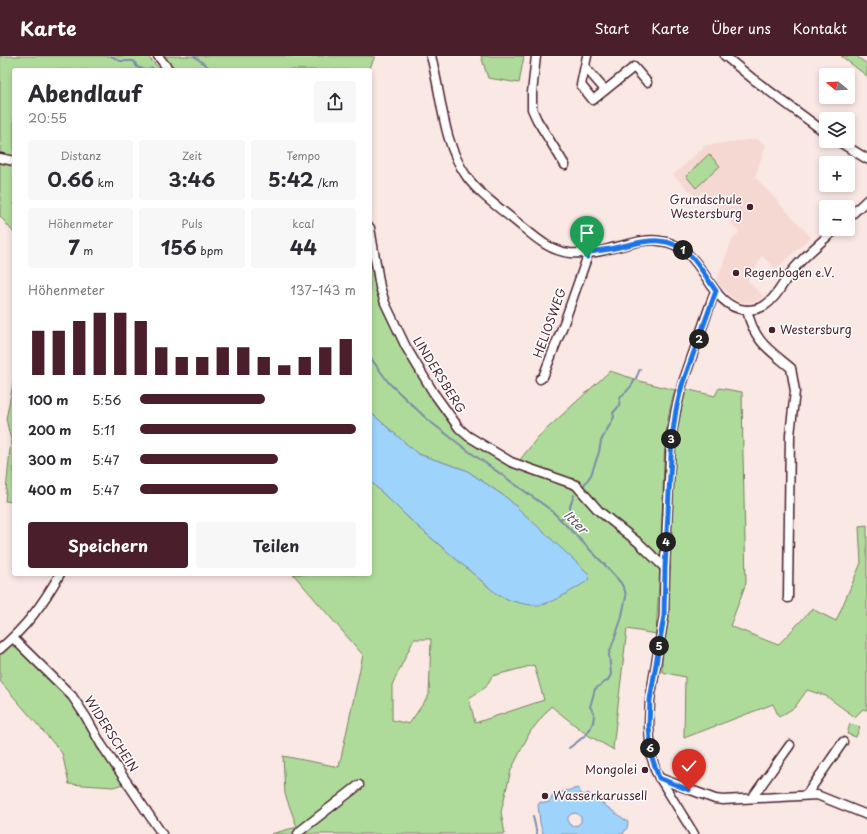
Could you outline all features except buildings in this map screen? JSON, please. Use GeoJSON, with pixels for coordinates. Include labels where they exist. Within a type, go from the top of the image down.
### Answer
{"type":"FeatureCollection","features":[{"type":"Feature","properties":{"kind":"street"},"geometry":{"type":"LineString","coordinates":[[158,56],[167,68]]}},
{"type":"Feature","properties":{"kind":"street"},"geometry":{"type":"LineString","coordinates":[[431,56],[449,140],[456,158],[470,180],[485,195],[545,245],[553,249],[570,253],[589,252],[651,240],[668,242],[680,248],[690,256],[716,291],[732,306],[747,310],[756,309],[768,303],[795,268],[829,236]]}},
{"type":"Feature","properties":{"kind":"street"},"geometry":{"type":"LineString","coordinates":[[536,56],[532,93],[532,109],[537,120],[565,165]]}},
{"type":"Feature","properties":{"kind":"street"},"geometry":{"type":"LineString","coordinates":[[587,56],[581,85],[593,100],[634,67],[647,82]]}},
{"type":"Feature","properties":{"kind":"street"},"geometry":{"type":"LineString","coordinates":[[725,56],[758,83],[819,128]]}},
{"type":"Feature","properties":{"kind":"street"},"geometry":{"type":"LineString","coordinates":[[585,67],[604,90]]}},
{"type":"Feature","properties":{"kind":"street"},"geometry":{"type":"LineString","coordinates":[[849,148],[867,159]]}},
{"type":"Feature","properties":{"kind":"street"},"geometry":{"type":"LineString","coordinates":[[0,158],[12,161]]}},
{"type":"Feature","properties":{"kind":"street"},"geometry":{"type":"LineString","coordinates":[[855,211],[867,200]]}},
{"type":"Feature","properties":{"kind":"street","name":"LINDERSBERG"},"geometry":{"type":"LineString","coordinates":[[372,240],[380,287],[385,303],[406,347],[433,392],[459,428],[468,436],[511,462],[576,485],[598,511],[639,543],[665,568]]}},
{"type":"Feature","properties":{"kind":"street","name":"HELIOSWEG"},"geometry":{"type":"LineString","coordinates":[[540,379],[543,377],[554,350],[589,252]]}},
{"type":"Feature","properties":{"kind":"street"},"geometry":{"type":"LineString","coordinates":[[694,834],[659,778],[651,755],[649,726],[650,700],[664,616],[672,438],[676,410],[682,385],[716,291]]}},
{"type":"Feature","properties":{"kind":"street"},"geometry":{"type":"LineString","coordinates":[[747,310],[750,323],[758,338],[765,346],[791,368],[795,391],[790,435],[788,598]]}},
{"type":"Feature","properties":{"kind":"street"},"geometry":{"type":"LineString","coordinates":[[0,649],[13,638],[35,614],[59,576]]}},
{"type":"Feature","properties":{"kind":"street","name":"WIDERSCHEIN"},"geometry":{"type":"LineString","coordinates":[[13,638],[72,696],[101,744],[162,834]]}},
{"type":"Feature","properties":{"kind":"street"},"geometry":{"type":"LineString","coordinates":[[807,794],[843,742]]}},
{"type":"Feature","properties":{"kind":"street"},"geometry":{"type":"LineString","coordinates":[[752,798],[790,745]]}},
{"type":"Feature","properties":{"kind":"street"},"geometry":{"type":"LineString","coordinates":[[659,778],[715,799],[723,800],[807,794],[817,795],[867,815]]}},
{"type":"Feature","properties":{"kind":"street"},"geometry":{"type":"LineString","coordinates":[[298,834],[359,785]]}},
{"type":"Feature","properties":{"kind":"shaded area","name":"Grundschule Westersburg"},"geometry":{"type":"Polygon","coordinates":[[[756,139],[766,145],[755,177],[811,237],[776,269],[762,256],[748,281],[764,297],[754,302],[747,303],[740,302],[732,298],[716,282],[732,240],[739,232],[703,191],[696,197],[673,175],[706,145],[756,139]]]}},
{"type":"Feature","properties":{"kind":"green space"},"geometry":{"type":"Polygon","coordinates":[[[0,56],[147,56],[159,68],[12,68],[12,231],[0,216],[0,56]]]}},
{"type":"Feature","properties":{"kind":"green space"},"geometry":{"type":"Polygon","coordinates":[[[162,56],[375,56],[370,68],[172,68],[162,56]]]}},
{"type":"Feature","properties":{"kind":"green space"},"geometry":{"type":"Polygon","coordinates":[[[481,56],[524,56],[519,83],[488,78],[481,56]]]}},
{"type":"Feature","properties":{"kind":"green space"},"geometry":{"type":"Polygon","coordinates":[[[841,56],[856,56],[867,64],[867,76],[841,56]]]}},
{"type":"Feature","properties":{"kind":"green space"},"geometry":{"type":"Polygon","coordinates":[[[709,154],[720,166],[696,188],[686,176],[709,154]]]}},
{"type":"Feature","properties":{"kind":"green space"},"geometry":{"type":"Polygon","coordinates":[[[372,271],[379,294],[442,413],[457,431],[485,451],[510,466],[519,461],[538,437],[610,371],[643,382],[675,390],[671,403],[665,442],[656,634],[627,629],[613,748],[614,750],[586,734],[551,706],[530,732],[511,770],[501,812],[505,834],[271,834],[297,827],[285,794],[283,756],[339,767],[363,655],[295,576],[372,576],[372,483],[415,524],[498,595],[508,600],[534,605],[546,604],[589,575],[507,498],[466,470],[418,454],[372,414],[372,271]],[[414,639],[392,685],[392,720],[409,724],[429,695],[431,639],[414,639]],[[534,665],[492,676],[486,687],[469,698],[475,723],[544,700],[534,665]]]}},
{"type":"Feature","properties":{"kind":"green space"},"geometry":{"type":"Polygon","coordinates":[[[719,388],[742,392],[746,583],[730,626],[778,645],[812,609],[836,621],[861,563],[859,526],[867,525],[867,710],[863,709],[855,717],[826,696],[807,690],[795,707],[779,717],[773,704],[684,738],[685,677],[662,672],[662,649],[668,617],[669,570],[677,429],[685,389],[715,396],[719,388]]]}},
{"type":"Feature","properties":{"kind":"green space"},"geometry":{"type":"Polygon","coordinates":[[[12,389],[12,502],[5,501],[11,440],[6,419],[12,389]]]}},
{"type":"Feature","properties":{"kind":"green space"},"geometry":{"type":"Polygon","coordinates":[[[11,643],[19,647],[73,702],[87,725],[98,750],[103,753],[123,784],[113,787],[69,784],[62,753],[0,681],[0,653],[11,643]]]}},
{"type":"Feature","properties":{"kind":"green space"},"geometry":{"type":"Polygon","coordinates":[[[850,724],[860,727],[856,737],[847,734],[850,724]]]}},
{"type":"Feature","properties":{"kind":"water"},"geometry":{"type":"Polygon","coordinates":[[[372,414],[418,454],[466,470],[507,498],[588,573],[589,579],[562,596],[542,605],[522,604],[509,600],[498,595],[415,524],[372,483],[372,414]]]}},
{"type":"Feature","properties":{"kind":"water"},"geometry":{"type":"Polygon","coordinates":[[[578,788],[581,794],[585,795],[588,793],[628,822],[627,828],[623,834],[543,834],[538,805],[540,802],[547,803],[551,800],[553,794],[578,788]],[[576,813],[571,814],[568,817],[568,823],[572,826],[578,825],[581,822],[581,817],[576,813]]]}},
{"type":"Feature","properties":{"kind":"waterway"},"geometry":{"type":"LineString","coordinates":[[111,56],[120,61],[134,61],[137,67],[140,68]]}},
{"type":"Feature","properties":{"kind":"waterway","name":"Itter"},"geometry":{"type":"LineString","coordinates":[[194,56],[209,68]]}},
{"type":"Feature","properties":{"kind":"waterway","name":"Itter"},"geometry":{"type":"LineString","coordinates":[[372,360],[389,383],[428,420],[551,510],[621,583],[626,597],[621,620],[609,654],[611,674],[608,680],[595,689],[590,707],[594,713],[590,730],[583,738],[569,748]]}},
{"type":"Feature","properties":{"kind":"waterway"},"geometry":{"type":"LineString","coordinates":[[584,485],[591,475],[601,441],[614,417],[613,413],[619,406],[620,397],[627,391],[637,377],[640,369]]}},
{"type":"Feature","properties":{"kind":"waterway"},"geometry":{"type":"LineString","coordinates":[[561,519],[570,511],[570,506],[574,495]]}},
{"type":"Feature","properties":{"kind":"waterway","name":"Itter"},"geometry":{"type":"LineString","coordinates":[[533,816],[537,834]]}},
{"type":"Feature","properties":{"kind":"place","name":"Grundschule Westersburg"},"geometry":{"type":"Point","coordinates":[750,207]}},
{"type":"Feature","properties":{"kind":"place","name":"Regenbogen e.V."},"geometry":{"type":"Point","coordinates":[736,273]}},
{"type":"Feature","properties":{"kind":"place","name":"Westersburg"},"geometry":{"type":"Point","coordinates":[772,330]}},
{"type":"Feature","properties":{"kind":"place","name":"Mongolei"},"geometry":{"type":"Point","coordinates":[645,770]}},
{"type":"Feature","properties":{"kind":"place","name":"Wasserkarussell"},"geometry":{"type":"Point","coordinates":[545,796]}},
{"type":"Feature","properties":{"kind":"route"},"geometry":{"type":"LineString","coordinates":[[587,257],[589,252],[651,240],[668,242],[683,250],[695,261],[716,291],[682,385],[676,410],[672,438],[664,616],[650,700],[649,738],[651,755],[656,772],[659,778],[689,790]]}}]}
